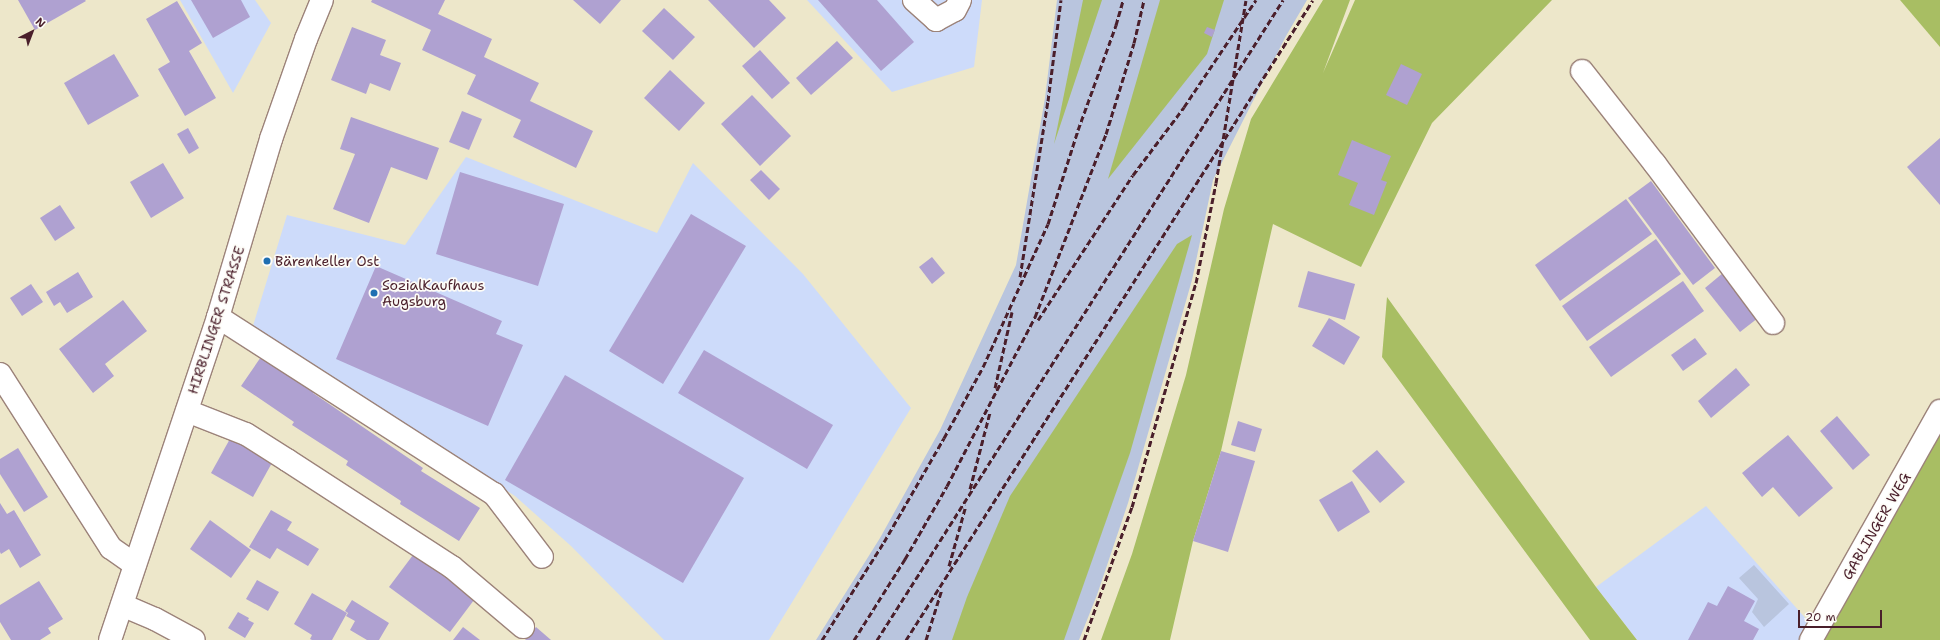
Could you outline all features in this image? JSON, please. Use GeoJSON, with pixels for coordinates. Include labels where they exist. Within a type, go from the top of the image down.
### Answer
{"type":"FeatureCollection","features":[{"type":"Feature","properties":{"kind":"street","name":"HIRBLINGER STRASSE"},"geometry":{"type":"LineString","coordinates":[[110,640],[218,317],[271,139],[306,39],[322,0]]}},
{"type":"Feature","properties":{"kind":"street"},"geometry":{"type":"LineString","coordinates":[[914,0],[936,20],[955,10],[960,0]]}},
{"type":"Feature","properties":{"kind":"street"},"geometry":{"type":"LineString","coordinates":[[1582,71],[1655,164],[1773,323]]}},
{"type":"Feature","properties":{"kind":"street"},"geometry":{"type":"LineString","coordinates":[[218,317],[494,494],[542,557]]}},
{"type":"Feature","properties":{"kind":"street"},"geometry":{"type":"LineString","coordinates":[[0,374],[111,548],[135,565]]}},
{"type":"Feature","properties":{"kind":"street"},"geometry":{"type":"LineString","coordinates":[[187,411],[246,434],[269,448],[452,567],[523,627]]}},
{"type":"Feature","properties":{"kind":"street","name":"GABLINGER WEG"},"geometry":{"type":"LineString","coordinates":[[1811,640],[1940,411]]}},
{"type":"Feature","properties":{"kind":"street"},"geometry":{"type":"LineString","coordinates":[[122,605],[155,619],[194,640]]}},
{"type":"Feature","properties":{"kind":"shaded area"},"geometry":{"type":"Polygon","coordinates":[[[180,0],[255,0],[271,23],[233,93],[180,0]]]}},
{"type":"Feature","properties":{"kind":"shaded area"},"geometry":{"type":"Polygon","coordinates":[[[807,0],[982,0],[974,67],[892,92],[807,0]]]}},
{"type":"Feature","properties":{"kind":"shaded area"},"geometry":{"type":"Polygon","coordinates":[[[1057,0],[1307,0],[1286,36],[1213,180],[1192,280],[1128,503],[1097,595],[1079,640],[816,640],[880,538],[940,430],[1016,265],[1045,98],[1057,0]]]}},
{"type":"Feature","properties":{"kind":"shaded area"},"geometry":{"type":"Polygon","coordinates":[[[466,157],[657,233],[693,163],[803,274],[911,408],[769,640],[664,640],[571,546],[515,496],[252,329],[287,215],[405,245],[466,157]]]}},
{"type":"Feature","properties":{"kind":"shaded area"},"geometry":{"type":"Polygon","coordinates":[[[1706,506],[1808,621],[1799,640],[1637,640],[1596,587],[1706,506]]]}},
{"type":"Feature","properties":{"kind":"shaded area"},"geometry":{"type":"Polygon","coordinates":[[[1754,565],[1789,604],[1764,627],[1752,612],[1758,599],[1739,578],[1754,565]]]}},
{"type":"Feature","properties":{"kind":"green space"},"geometry":{"type":"Polygon","coordinates":[[[1083,0],[1102,0],[1054,144],[1083,0]]]}},
{"type":"Feature","properties":{"kind":"green space"},"geometry":{"type":"Polygon","coordinates":[[[1160,0],[1224,0],[1207,54],[1108,179],[1160,0]]]}},
{"type":"Feature","properties":{"kind":"green space"},"geometry":{"type":"Polygon","coordinates":[[[1323,0],[1350,0],[1323,73],[1355,0],[1552,0],[1432,123],[1361,267],[1273,224],[1221,451],[1193,541],[1170,640],[1101,640],[1132,554],[1186,375],[1224,209],[1251,119],[1323,0]]]}},
{"type":"Feature","properties":{"kind":"green space"},"geometry":{"type":"Polygon","coordinates":[[[1900,0],[1940,0],[1940,47],[1900,0]]]}},
{"type":"Feature","properties":{"kind":"green space"},"geometry":{"type":"Polygon","coordinates":[[[1192,235],[1130,453],[1064,640],[952,640],[967,597],[1010,496],[1177,244],[1192,235]]]}},
{"type":"Feature","properties":{"kind":"green space"},"geometry":{"type":"Polygon","coordinates":[[[1387,297],[1596,587],[1637,640],[1590,640],[1382,357],[1387,297]]]}},
{"type":"Feature","properties":{"kind":"green space"},"geometry":{"type":"Polygon","coordinates":[[[1940,411],[1940,640],[1811,640],[1940,411]]]}},
{"type":"Feature","properties":{"kind":"building"},"geometry":{"type":"Polygon","coordinates":[[[18,0],[85,0],[86,1],[35,30],[18,0]]]}},
{"type":"Feature","properties":{"kind":"building"},"geometry":{"type":"Polygon","coordinates":[[[191,0],[241,0],[250,17],[213,38],[191,0]]]}},
{"type":"Feature","properties":{"kind":"building"},"geometry":{"type":"Polygon","coordinates":[[[372,0],[445,0],[438,14],[492,39],[484,57],[539,83],[530,101],[593,131],[576,168],[513,137],[521,120],[467,94],[476,75],[422,50],[431,30],[371,2],[372,0]]]}},
{"type":"Feature","properties":{"kind":"building"},"geometry":{"type":"Polygon","coordinates":[[[573,0],[621,0],[600,24],[573,0]]]}},
{"type":"Feature","properties":{"kind":"building"},"geometry":{"type":"Polygon","coordinates":[[[708,0],[769,0],[786,18],[754,48],[708,0]]]}},
{"type":"Feature","properties":{"kind":"building"},"geometry":{"type":"Polygon","coordinates":[[[818,0],[877,0],[914,42],[881,71],[818,0]]]}},
{"type":"Feature","properties":{"kind":"building"},"geometry":{"type":"Polygon","coordinates":[[[177,1],[202,43],[189,51],[216,98],[185,116],[158,69],[170,62],[146,19],[177,1]]]}},
{"type":"Feature","properties":{"kind":"building"},"geometry":{"type":"Polygon","coordinates":[[[664,8],[695,37],[673,60],[642,31],[664,8]]]}},
{"type":"Feature","properties":{"kind":"building"},"geometry":{"type":"Polygon","coordinates":[[[352,27],[386,40],[380,55],[401,63],[390,91],[370,83],[366,94],[331,80],[352,27]]]}},
{"type":"Feature","properties":{"kind":"building"},"geometry":{"type":"Polygon","coordinates":[[[1207,27],[1215,30],[1212,37],[1204,33],[1207,27]]]}},
{"type":"Feature","properties":{"kind":"building"},"geometry":{"type":"Polygon","coordinates":[[[837,41],[853,58],[811,95],[796,78],[837,41]]]}},
{"type":"Feature","properties":{"kind":"building"},"geometry":{"type":"Polygon","coordinates":[[[760,50],[790,83],[772,99],[742,66],[760,50]]]}},
{"type":"Feature","properties":{"kind":"building"},"geometry":{"type":"Polygon","coordinates":[[[114,54],[139,96],[88,125],[64,83],[114,54]]]}},
{"type":"Feature","properties":{"kind":"building"},"geometry":{"type":"Polygon","coordinates":[[[1401,64],[1422,74],[1407,105],[1386,95],[1401,64]]]}},
{"type":"Feature","properties":{"kind":"building"},"geometry":{"type":"Polygon","coordinates":[[[670,70],[705,103],[679,131],[644,98],[670,70]]]}},
{"type":"Feature","properties":{"kind":"building"},"geometry":{"type":"Polygon","coordinates":[[[752,95],[791,136],[760,166],[721,124],[752,95]]]}},
{"type":"Feature","properties":{"kind":"building"},"geometry":{"type":"Polygon","coordinates":[[[462,111],[482,119],[469,150],[449,142],[462,111]]]}},
{"type":"Feature","properties":{"kind":"building"},"geometry":{"type":"Polygon","coordinates":[[[351,117],[439,148],[427,180],[391,167],[369,223],[333,209],[355,154],[340,149],[351,117]]]}},
{"type":"Feature","properties":{"kind":"building"},"geometry":{"type":"Polygon","coordinates":[[[188,128],[199,148],[189,154],[177,134],[188,128]]]}},
{"type":"Feature","properties":{"kind":"building"},"geometry":{"type":"Polygon","coordinates":[[[1940,138],[1940,205],[1907,167],[1940,138]]]}},
{"type":"Feature","properties":{"kind":"building"},"geometry":{"type":"Polygon","coordinates":[[[1352,140],[1391,156],[1381,180],[1387,182],[1374,215],[1349,205],[1358,183],[1338,175],[1352,140]]]}},
{"type":"Feature","properties":{"kind":"building"},"geometry":{"type":"Polygon","coordinates":[[[163,163],[184,198],[151,218],[130,182],[163,163]]]}},
{"type":"Feature","properties":{"kind":"building"},"geometry":{"type":"Polygon","coordinates":[[[761,170],[780,189],[769,200],[750,180],[761,170]]]}},
{"type":"Feature","properties":{"kind":"building"},"geometry":{"type":"Polygon","coordinates":[[[460,172],[564,204],[538,286],[436,254],[460,172]]]}},
{"type":"Feature","properties":{"kind":"building"},"geometry":{"type":"Polygon","coordinates":[[[1651,181],[1715,268],[1693,285],[1628,198],[1651,181]]]}},
{"type":"Feature","properties":{"kind":"building"},"geometry":{"type":"Polygon","coordinates":[[[1626,199],[1652,234],[1560,301],[1535,265],[1626,199]]]}},
{"type":"Feature","properties":{"kind":"building"},"geometry":{"type":"Polygon","coordinates":[[[60,205],[75,228],[55,241],[40,218],[60,205]]]}},
{"type":"Feature","properties":{"kind":"building"},"geometry":{"type":"Polygon","coordinates":[[[691,214],[746,246],[663,384],[609,351],[691,214]]]}},
{"type":"Feature","properties":{"kind":"building"},"geometry":{"type":"Polygon","coordinates":[[[1656,239],[1681,274],[1587,341],[1562,306],[1656,239]]]}},
{"type":"Feature","properties":{"kind":"building"},"geometry":{"type":"Polygon","coordinates":[[[932,257],[945,273],[932,284],[919,267],[932,257]]]}},
{"type":"Feature","properties":{"kind":"building"},"geometry":{"type":"Polygon","coordinates":[[[376,266],[502,321],[496,334],[523,345],[488,426],[336,359],[376,266]]]}},
{"type":"Feature","properties":{"kind":"building"},"geometry":{"type":"Polygon","coordinates":[[[1308,271],[1355,284],[1345,320],[1298,307],[1308,271]]]}},
{"type":"Feature","properties":{"kind":"building"},"geometry":{"type":"Polygon","coordinates":[[[78,272],[93,297],[67,313],[60,302],[54,306],[46,292],[78,272]]]}},
{"type":"Feature","properties":{"kind":"building"},"geometry":{"type":"Polygon","coordinates":[[[1723,273],[1758,318],[1740,332],[1705,288],[1723,273]]]}},
{"type":"Feature","properties":{"kind":"building"},"geometry":{"type":"Polygon","coordinates":[[[1683,281],[1704,311],[1611,377],[1589,347],[1683,281]]]}},
{"type":"Feature","properties":{"kind":"building"},"geometry":{"type":"Polygon","coordinates":[[[31,284],[43,302],[22,316],[10,298],[31,284]]]}},
{"type":"Feature","properties":{"kind":"building"},"geometry":{"type":"Polygon","coordinates":[[[123,300],[147,331],[105,364],[114,376],[93,393],[59,349],[123,300]]]}},
{"type":"Feature","properties":{"kind":"building"},"geometry":{"type":"Polygon","coordinates":[[[1329,318],[1360,337],[1344,365],[1312,346],[1329,318]]]}},
{"type":"Feature","properties":{"kind":"building"},"geometry":{"type":"Polygon","coordinates":[[[1695,338],[1707,354],[1683,371],[1671,355],[1695,338]]]}},
{"type":"Feature","properties":{"kind":"building"},"geometry":{"type":"Polygon","coordinates":[[[704,350],[833,425],[807,469],[678,393],[704,350]]]}},
{"type":"Feature","properties":{"kind":"building"},"geometry":{"type":"Polygon","coordinates":[[[263,354],[315,389],[313,393],[423,468],[421,471],[480,508],[459,541],[400,504],[401,501],[346,465],[348,461],[292,425],[294,422],[241,386],[263,354]]]}},
{"type":"Feature","properties":{"kind":"building"},"geometry":{"type":"Polygon","coordinates":[[[1736,368],[1750,385],[1711,418],[1698,401],[1736,368]]]}},
{"type":"Feature","properties":{"kind":"building"},"geometry":{"type":"Polygon","coordinates":[[[565,375],[744,478],[683,583],[505,480],[565,375]]]}},
{"type":"Feature","properties":{"kind":"building"},"geometry":{"type":"Polygon","coordinates":[[[1837,416],[1870,455],[1853,470],[1820,431],[1837,416]]]}},
{"type":"Feature","properties":{"kind":"building"},"geometry":{"type":"Polygon","coordinates":[[[1238,421],[1262,429],[1255,452],[1231,445],[1238,421]]]}},
{"type":"Feature","properties":{"kind":"building"},"geometry":{"type":"Polygon","coordinates":[[[1788,435],[1833,488],[1799,517],[1773,487],[1762,497],[1742,473],[1788,435]]]}},
{"type":"Feature","properties":{"kind":"building"},"geometry":{"type":"Polygon","coordinates":[[[231,437],[273,461],[253,497],[211,473],[231,437]]]}},
{"type":"Feature","properties":{"kind":"building"},"geometry":{"type":"Polygon","coordinates":[[[18,448],[48,497],[24,512],[0,474],[0,459],[18,448]]]}},
{"type":"Feature","properties":{"kind":"building"},"geometry":{"type":"Polygon","coordinates":[[[1377,450],[1405,482],[1380,503],[1352,471],[1377,450]]]}},
{"type":"Feature","properties":{"kind":"building"},"geometry":{"type":"Polygon","coordinates":[[[1221,451],[1255,461],[1228,552],[1193,541],[1221,451]]]}},
{"type":"Feature","properties":{"kind":"building"},"geometry":{"type":"Polygon","coordinates":[[[1352,481],[1370,512],[1338,532],[1319,500],[1352,481]]]}},
{"type":"Feature","properties":{"kind":"building"},"geometry":{"type":"Polygon","coordinates":[[[0,503],[7,514],[14,510],[41,555],[20,568],[9,549],[1,554],[0,552],[0,503]]]}},
{"type":"Feature","properties":{"kind":"building"},"geometry":{"type":"Polygon","coordinates":[[[271,510],[292,522],[287,530],[319,549],[308,566],[277,548],[270,559],[249,547],[271,510]]]}},
{"type":"Feature","properties":{"kind":"building"},"geometry":{"type":"Polygon","coordinates":[[[210,520],[251,550],[231,578],[190,549],[210,520]]]}},
{"type":"Feature","properties":{"kind":"building"},"geometry":{"type":"Polygon","coordinates":[[[416,551],[477,596],[450,632],[389,587],[416,551]]]}},
{"type":"Feature","properties":{"kind":"building"},"geometry":{"type":"Polygon","coordinates":[[[257,580],[279,592],[268,611],[246,599],[257,580]]]}},
{"type":"Feature","properties":{"kind":"building"},"geometry":{"type":"Polygon","coordinates":[[[39,581],[63,619],[48,628],[51,633],[40,640],[11,640],[0,622],[0,605],[39,581]]]}},
{"type":"Feature","properties":{"kind":"building"},"geometry":{"type":"Polygon","coordinates":[[[1728,586],[1755,601],[1744,621],[1759,629],[1753,640],[1688,640],[1708,602],[1717,606],[1728,586]]]}},
{"type":"Feature","properties":{"kind":"building"},"geometry":{"type":"Polygon","coordinates":[[[312,593],[347,613],[332,640],[312,640],[310,639],[312,635],[294,624],[312,593]]]}},
{"type":"Feature","properties":{"kind":"building"},"geometry":{"type":"Polygon","coordinates":[[[352,600],[389,623],[379,640],[367,640],[350,630],[355,621],[346,616],[348,613],[345,611],[352,600]]]}},
{"type":"Feature","properties":{"kind":"building"},"geometry":{"type":"Polygon","coordinates":[[[238,612],[249,618],[248,620],[254,623],[245,638],[228,628],[238,612]]]}},
{"type":"Feature","properties":{"kind":"building"},"geometry":{"type":"Polygon","coordinates":[[[463,627],[480,640],[453,640],[463,627]]]}},
{"type":"Feature","properties":{"kind":"building"},"geometry":{"type":"Polygon","coordinates":[[[536,627],[551,640],[525,640],[536,627]]]}},
{"type":"Feature","properties":{"kind":"railway"},"geometry":{"type":"LineString","coordinates":[[1020,277],[1048,101],[1061,0]]}},
{"type":"Feature","properties":{"kind":"railway"},"geometry":{"type":"LineString","coordinates":[[822,640],[884,542],[983,367],[1048,224],[1078,130],[1116,25],[1123,0]]}},
{"type":"Feature","properties":{"kind":"railway"},"geometry":{"type":"LineString","coordinates":[[854,640],[905,559],[947,486],[1035,317],[1106,134],[1134,43],[1144,0]]}},
{"type":"Feature","properties":{"kind":"railway"},"geometry":{"type":"LineString","coordinates":[[1084,640],[1132,507],[1196,283],[1216,183],[1246,0]]}},
{"type":"Feature","properties":{"kind":"railway"},"geometry":{"type":"LineString","coordinates":[[1038,320],[1133,175],[1184,107],[1256,0]]}},
{"type":"Feature","properties":{"kind":"railway"},"geometry":{"type":"LineString","coordinates":[[877,640],[1283,0]]}},
{"type":"Feature","properties":{"kind":"railway"},"geometry":{"type":"LineString","coordinates":[[906,640],[1313,0]]}},
{"type":"Feature","properties":{"kind":"railway"},"geometry":{"type":"LineString","coordinates":[[995,388],[1012,312]]}},
{"type":"Feature","properties":{"kind":"railway"},"geometry":{"type":"LineString","coordinates":[[970,489],[990,412]]}},
{"type":"Feature","properties":{"kind":"railway"},"geometry":{"type":"LineString","coordinates":[[949,566],[966,505]]}},
{"type":"Feature","properties":{"kind":"railway"},"geometry":{"type":"LineString","coordinates":[[926,640],[942,589]]}},
{"type":"Feature","properties":{"kind":"place","name":"Bärenkeller Ost"},"geometry":{"type":"Point","coordinates":[267,261]}},
{"type":"Feature","properties":{"kind":"place","name":"SozialKaufhaus Augsburg"},"geometry":{"type":"Point","coordinates":[374,293]}}]}
